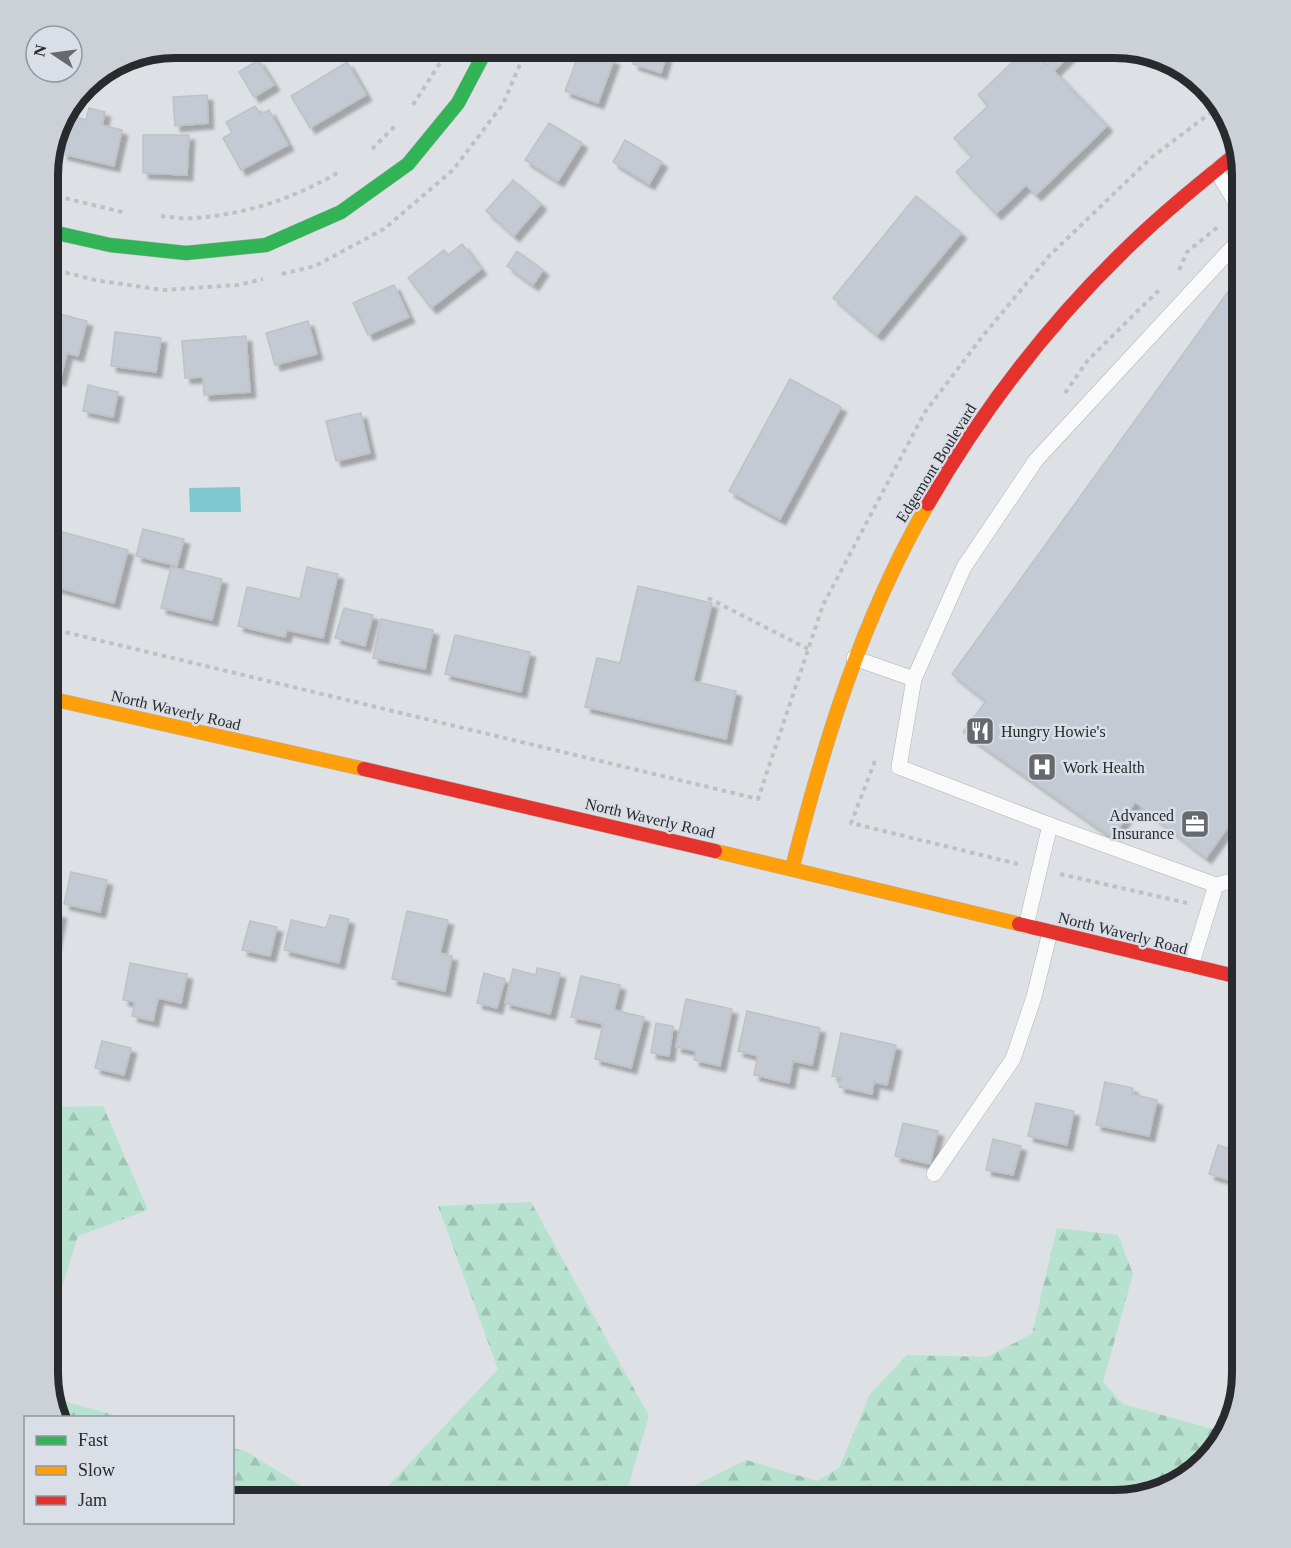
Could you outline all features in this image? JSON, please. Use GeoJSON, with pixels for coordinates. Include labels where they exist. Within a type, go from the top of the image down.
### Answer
{"type":"FeatureCollection","features":[{"type":"Feature","properties":{"kind":"street"},"geometry":{"type":"LineString","coordinates":[[59,233],[110,245],[186,253],[266,245],[341,212],[408,164],[458,103],[482,58]]}},
{"type":"Feature","properties":{"kind":"street","name":"Edgemont Boulevard"},"geometry":{"type":"LineString","coordinates":[[792,870],[812,791],[855,658],[883,589],[922,512],[960,451],[1011,378],[1054,325],[1112,261],[1152,223],[1230,158]]}},
{"type":"Feature","properties":{"kind":"street","name":"North Waverly Road"},"geometry":{"type":"LineString","coordinates":[[59,700],[549,811],[1232,975]]}},
{"type":"Feature","properties":{"kind":"lane"},"geometry":{"type":"LineString","coordinates":[[1216,170],[1232,197]]}},
{"type":"Feature","properties":{"kind":"lane"},"geometry":{"type":"LineString","coordinates":[[1232,248],[1036,460],[964,567],[914,679],[899,767],[1216,885],[1232,881]]}},
{"type":"Feature","properties":{"kind":"lane"},"geometry":{"type":"LineString","coordinates":[[855,658],[914,679]]}},
{"type":"Feature","properties":{"kind":"lane"},"geometry":{"type":"LineString","coordinates":[[1026,926],[1050,825]]}},
{"type":"Feature","properties":{"kind":"lane"},"geometry":{"type":"LineString","coordinates":[[1191,966],[1216,885]]}},
{"type":"Feature","properties":{"kind":"lane"},"geometry":{"type":"LineString","coordinates":[[934,1174],[1014,1059],[1034,997],[1050,932]]}},
{"type":"Feature","properties":{"kind":"path"},"geometry":{"type":"LineString","coordinates":[[412,106],[442,58]]}},
{"type":"Feature","properties":{"kind":"path"},"geometry":{"type":"LineString","coordinates":[[453,170],[503,104],[523,58]]}},
{"type":"Feature","properties":{"kind":"path"},"geometry":{"type":"LineString","coordinates":[[59,631],[758,799],[823,604],[925,412],[1049,256],[1152,157],[1213,111]]}},
{"type":"Feature","properties":{"kind":"path"},"geometry":{"type":"LineString","coordinates":[[364,156],[398,123]]}},
{"type":"Feature","properties":{"kind":"path"},"geometry":{"type":"LineString","coordinates":[[151,215],[192,218],[256,208],[313,188],[347,167]]}},
{"type":"Feature","properties":{"kind":"path"},"geometry":{"type":"LineString","coordinates":[[59,197],[131,214]]}},
{"type":"Feature","properties":{"kind":"path"},"geometry":{"type":"LineString","coordinates":[[1179,271],[1187,252],[1232,219]]}},
{"type":"Feature","properties":{"kind":"path"},"geometry":{"type":"LineString","coordinates":[[1062,396],[1088,360],[1162,287]]}},
{"type":"Feature","properties":{"kind":"path"},"geometry":{"type":"LineString","coordinates":[[708,598],[808,649]]}},
{"type":"Feature","properties":{"kind":"path"},"geometry":{"type":"LineString","coordinates":[[877,753],[851,824],[1232,913]]}},
{"type":"Feature","properties":{"kind":"green space"},"geometry":{"type":"Polygon","coordinates":[[[103,1106],[148,1210],[78,1236],[58,1299],[58,1107],[103,1106]]]}},
{"type":"Feature","properties":{"kind":"green space"},"geometry":{"type":"Polygon","coordinates":[[[531,1202],[649,1416],[627,1490],[384,1490],[498,1369],[438,1206],[531,1202]]]}},
{"type":"Feature","properties":{"kind":"green space"},"geometry":{"type":"Polygon","coordinates":[[[1057,1228],[1118,1235],[1133,1274],[1103,1382],[1123,1404],[1217,1431],[1198,1455],[1180,1470],[1160,1481],[1115,1490],[686,1490],[746,1460],[817,1481],[839,1468],[870,1394],[907,1355],[987,1357],[1032,1334],[1057,1228]]]}},
{"type":"Feature","properties":{"kind":"green space"},"geometry":{"type":"Polygon","coordinates":[[[63,1401],[118,1416],[68,1416],[63,1401]]]}},
{"type":"Feature","properties":{"kind":"green space"},"geometry":{"type":"Polygon","coordinates":[[[234,1448],[247,1452],[308,1490],[234,1490],[234,1448]]]}},
{"type":"Feature","properties":{"kind":"water"},"geometry":{"type":"Polygon","coordinates":[[[240,487],[241,512],[190,512],[189,488],[240,487]]]}},
{"type":"Feature","properties":{"kind":"building"},"geometry":{"type":"Polygon","coordinates":[[[577,58],[614,60],[598,103],[565,91],[577,58]]]}},
{"type":"Feature","properties":{"kind":"building"},"geometry":{"type":"Polygon","coordinates":[[[635,58],[666,59],[661,73],[633,64],[635,58]]]}},
{"type":"Feature","properties":{"kind":"building"},"geometry":{"type":"Polygon","coordinates":[[[1016,59],[1041,59],[1047,65],[1053,59],[1066,59],[1054,71],[1107,126],[1036,195],[1026,185],[996,214],[956,172],[972,157],[954,138],[988,106],[978,95],[1016,59]]]}},
{"type":"Feature","properties":{"kind":"building"},"geometry":{"type":"Polygon","coordinates":[[[258,60],[274,85],[254,97],[239,72],[258,60]]]}},
{"type":"Feature","properties":{"kind":"building"},"geometry":{"type":"Polygon","coordinates":[[[347,62],[366,95],[310,128],[291,96],[347,62]]]}},
{"type":"Feature","properties":{"kind":"building"},"geometry":{"type":"Polygon","coordinates":[[[207,95],[208,123],[175,126],[173,97],[207,95]]]}},
{"type":"Feature","properties":{"kind":"building"},"geometry":{"type":"Polygon","coordinates":[[[255,106],[260,115],[269,110],[288,145],[241,170],[223,138],[232,133],[226,122],[255,106]]]}},
{"type":"Feature","properties":{"kind":"building"},"geometry":{"type":"Polygon","coordinates":[[[89,108],[105,112],[102,125],[122,130],[114,166],[62,154],[68,130],[74,117],[86,120],[89,108]]]}},
{"type":"Feature","properties":{"kind":"building"},"geometry":{"type":"Polygon","coordinates":[[[549,123],[582,143],[558,181],[525,160],[549,123]]]}},
{"type":"Feature","properties":{"kind":"building"},"geometry":{"type":"Polygon","coordinates":[[[143,135],[189,135],[187,175],[143,173],[143,135]]]}},
{"type":"Feature","properties":{"kind":"building"},"geometry":{"type":"Polygon","coordinates":[[[625,140],[662,162],[649,184],[613,162],[625,140]]]}},
{"type":"Feature","properties":{"kind":"building"},"geometry":{"type":"Polygon","coordinates":[[[513,180],[541,204],[514,236],[486,211],[513,180]]]}},
{"type":"Feature","properties":{"kind":"building"},"geometry":{"type":"Polygon","coordinates":[[[916,196],[961,233],[877,335],[833,298],[916,196]]]}},
{"type":"Feature","properties":{"kind":"building"},"geometry":{"type":"Polygon","coordinates":[[[462,244],[481,269],[431,308],[408,278],[444,250],[448,255],[462,244]]]}},
{"type":"Feature","properties":{"kind":"building"},"geometry":{"type":"Polygon","coordinates":[[[517,251],[543,270],[533,285],[507,266],[517,251]]]}},
{"type":"Feature","properties":{"kind":"building"},"geometry":{"type":"Polygon","coordinates":[[[394,285],[409,317],[368,335],[353,303],[394,285]]]}},
{"type":"Feature","properties":{"kind":"building"},"geometry":{"type":"Polygon","coordinates":[[[1232,286],[1232,821],[1206,858],[1135,802],[1113,838],[963,732],[986,701],[952,674],[1232,286]]]}},
{"type":"Feature","properties":{"kind":"building"},"geometry":{"type":"Polygon","coordinates":[[[59,314],[87,321],[78,356],[67,353],[60,380],[59,314]]]}},
{"type":"Feature","properties":{"kind":"building"},"geometry":{"type":"Polygon","coordinates":[[[308,321],[317,354],[275,365],[266,333],[308,321]]]}},
{"type":"Feature","properties":{"kind":"building"},"geometry":{"type":"Polygon","coordinates":[[[115,332],[161,338],[156,372],[111,366],[115,332]]]}},
{"type":"Feature","properties":{"kind":"building"},"geometry":{"type":"Polygon","coordinates":[[[246,336],[250,392],[204,395],[203,377],[185,378],[182,341],[246,336]]]}},
{"type":"Feature","properties":{"kind":"building"},"geometry":{"type":"Polygon","coordinates":[[[790,379],[841,407],[780,519],[729,491],[790,379]]]}},
{"type":"Feature","properties":{"kind":"building"},"geometry":{"type":"Polygon","coordinates":[[[88,385],[118,392],[113,417],[83,411],[88,385]]]}},
{"type":"Feature","properties":{"kind":"building"},"geometry":{"type":"Polygon","coordinates":[[[361,413],[370,453],[336,461],[326,421],[361,413]]]}},
{"type":"Feature","properties":{"kind":"building"},"geometry":{"type":"Polygon","coordinates":[[[143,529],[184,539],[177,566],[136,556],[143,529]]]}},
{"type":"Feature","properties":{"kind":"building"},"geometry":{"type":"Polygon","coordinates":[[[59,531],[128,550],[114,603],[59,588],[59,531]]]}},
{"type":"Feature","properties":{"kind":"building"},"geometry":{"type":"Polygon","coordinates":[[[171,567],[222,579],[212,620],[161,608],[171,567]]]}},
{"type":"Feature","properties":{"kind":"building"},"geometry":{"type":"Polygon","coordinates":[[[307,567],[338,574],[323,638],[287,630],[285,637],[238,626],[247,587],[300,599],[307,567]]]}},
{"type":"Feature","properties":{"kind":"building"},"geometry":{"type":"Polygon","coordinates":[[[638,586],[712,603],[693,681],[736,691],[726,739],[585,707],[597,658],[620,663],[638,586]]]}},
{"type":"Feature","properties":{"kind":"building"},"geometry":{"type":"Polygon","coordinates":[[[344,608],[373,615],[365,646],[335,638],[344,608]]]}},
{"type":"Feature","properties":{"kind":"building"},"geometry":{"type":"Polygon","coordinates":[[[381,619],[433,630],[425,669],[373,658],[381,619]]]}},
{"type":"Feature","properties":{"kind":"building"},"geometry":{"type":"Polygon","coordinates":[[[455,635],[530,652],[521,692],[445,674],[455,635]]]}},
{"type":"Feature","properties":{"kind":"building"},"geometry":{"type":"Polygon","coordinates":[[[71,872],[107,880],[100,912],[64,904],[71,872]]]}},
{"type":"Feature","properties":{"kind":"building"},"geometry":{"type":"Polygon","coordinates":[[[407,911],[448,920],[440,953],[452,956],[445,991],[392,979],[407,911]]]}},
{"type":"Feature","properties":{"kind":"building"},"geometry":{"type":"Polygon","coordinates":[[[330,915],[349,919],[339,963],[284,950],[291,920],[326,928],[330,915]]]}},
{"type":"Feature","properties":{"kind":"building"},"geometry":{"type":"Polygon","coordinates":[[[250,921],[277,927],[270,956],[242,950],[250,921]]]}},
{"type":"Feature","properties":{"kind":"building"},"geometry":{"type":"Polygon","coordinates":[[[130,963],[187,974],[181,1003],[158,998],[153,1021],[132,1016],[135,1002],[123,1000],[130,963]]]}},
{"type":"Feature","properties":{"kind":"building"},"geometry":{"type":"Polygon","coordinates":[[[537,968],[560,973],[550,1014],[505,1003],[513,969],[536,975],[537,968]]]}},
{"type":"Feature","properties":{"kind":"building"},"geometry":{"type":"Polygon","coordinates":[[[484,973],[505,979],[497,1008],[477,1003],[484,973]]]}},
{"type":"Feature","properties":{"kind":"building"},"geometry":{"type":"Polygon","coordinates":[[[581,976],[620,985],[614,1010],[644,1017],[631,1068],[595,1059],[603,1024],[571,1017],[581,976]]]}},
{"type":"Feature","properties":{"kind":"building"},"geometry":{"type":"Polygon","coordinates":[[[686,999],[732,1009],[720,1066],[694,1060],[696,1051],[676,1047],[686,999]]]}},
{"type":"Feature","properties":{"kind":"building"},"geometry":{"type":"Polygon","coordinates":[[[747,1011],[820,1028],[812,1065],[793,1061],[789,1083],[754,1075],[758,1056],[738,1051],[747,1011]]]}},
{"type":"Feature","properties":{"kind":"building"},"geometry":{"type":"Polygon","coordinates":[[[656,1023],[673,1026],[669,1056],[651,1053],[656,1023]]]}},
{"type":"Feature","properties":{"kind":"building"},"geometry":{"type":"Polygon","coordinates":[[[841,1033],[896,1045],[887,1085],[874,1082],[872,1094],[839,1087],[841,1078],[832,1076],[841,1033]]]}},
{"type":"Feature","properties":{"kind":"building"},"geometry":{"type":"Polygon","coordinates":[[[102,1041],[131,1048],[124,1075],[95,1068],[102,1041]]]}},
{"type":"Feature","properties":{"kind":"building"},"geometry":{"type":"Polygon","coordinates":[[[1105,1082],[1133,1088],[1132,1094],[1157,1100],[1149,1136],[1096,1125],[1105,1082]]]}},
{"type":"Feature","properties":{"kind":"building"},"geometry":{"type":"Polygon","coordinates":[[[1036,1103],[1074,1111],[1067,1145],[1028,1136],[1036,1103]]]}},
{"type":"Feature","properties":{"kind":"building"},"geometry":{"type":"Polygon","coordinates":[[[903,1123],[938,1131],[930,1164],[895,1156],[903,1123]]]}},
{"type":"Feature","properties":{"kind":"building"},"geometry":{"type":"Polygon","coordinates":[[[993,1139],[1021,1146],[1013,1175],[986,1170],[993,1139]]]}},
{"type":"Feature","properties":{"kind":"building"},"geometry":{"type":"Polygon","coordinates":[[[1218,1145],[1232,1149],[1232,1181],[1209,1174],[1218,1145]]]}},
{"type":"Feature","properties":{"kind":"traffic: fast"},"geometry":{"type":"LineString","coordinates":[[59,233],[110,245],[186,253],[266,245],[341,212],[408,164],[458,103],[482,58]]}},
{"type":"Feature","properties":{"kind":"traffic: slow"},"geometry":{"type":"LineString","coordinates":[[792,869],[817,774],[864,636],[883,591],[928,504]]}},
{"type":"Feature","properties":{"kind":"traffic: slow"},"geometry":{"type":"LineString","coordinates":[[59,700],[364,769]]}},
{"type":"Feature","properties":{"kind":"traffic: slow"},"geometry":{"type":"LineString","coordinates":[[715,851],[1019,924]]}},
{"type":"Feature","properties":{"kind":"traffic: jam"},"geometry":{"type":"LineString","coordinates":[[928,504],[995,401],[1072,305],[1142,234],[1230,158]]}},
{"type":"Feature","properties":{"kind":"traffic: jam"},"geometry":{"type":"LineString","coordinates":[[364,769],[715,851]]}},
{"type":"Feature","properties":{"kind":"traffic: jam"},"geometry":{"type":"LineString","coordinates":[[1019,924],[1232,975]]}},
{"type":"Feature","properties":{"kind":"place","name":"Hungry Howie's"},"geometry":{"type":"Point","coordinates":[980,731]}},
{"type":"Feature","properties":{"kind":"place","name":"Work Health"},"geometry":{"type":"Point","coordinates":[1042,767]}},
{"type":"Feature","properties":{"kind":"place","name":"Advanced Insurance"},"geometry":{"type":"Point","coordinates":[1195,824]}}]}
